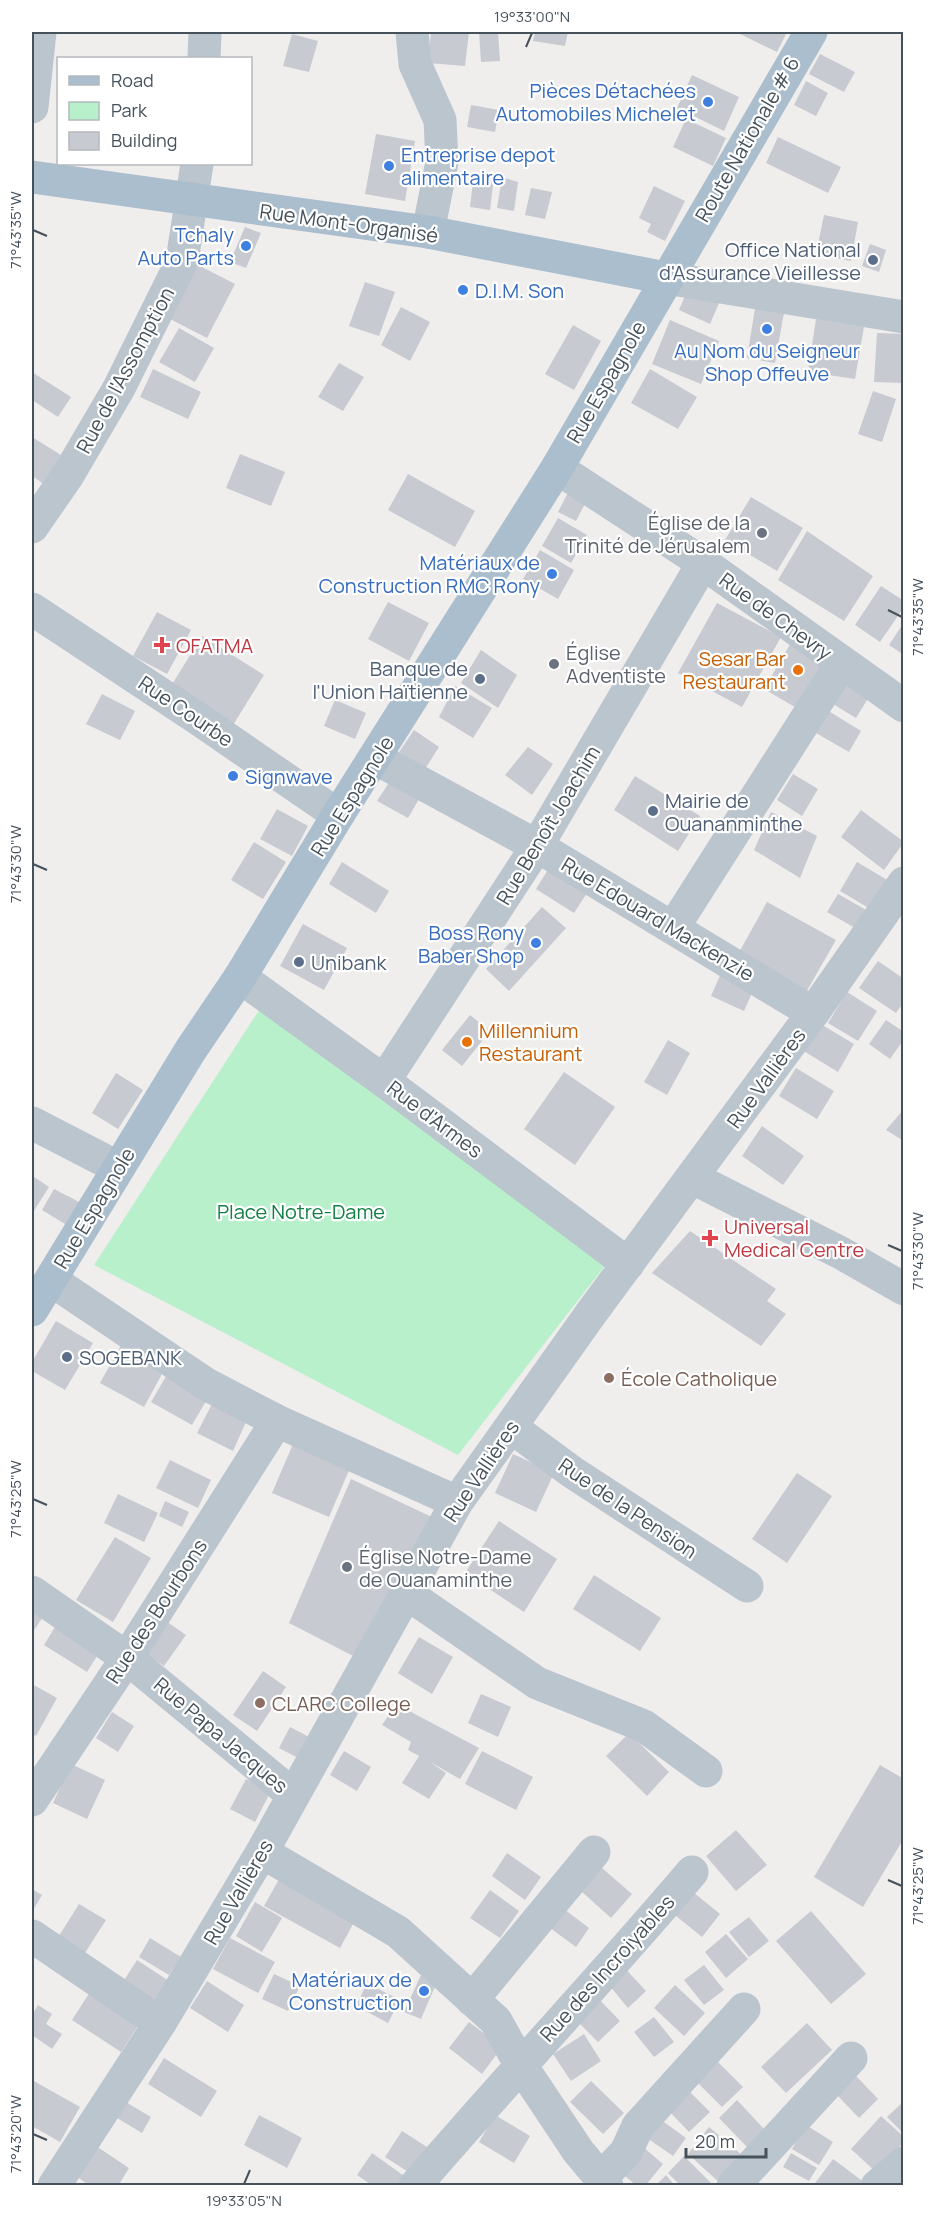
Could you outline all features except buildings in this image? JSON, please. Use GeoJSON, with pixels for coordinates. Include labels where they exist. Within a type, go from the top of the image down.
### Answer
{"type":"FeatureCollection","features":[{"type":"Feature","properties":{"kind":"main road","name":"Route Nationale # 6"},"geometry":{"type":"LineString","coordinates":[[666,278],[811,32]]}},
{"type":"Feature","properties":{"kind":"main road","name":"Rue Mont-Organisé"},"geometry":{"type":"LineString","coordinates":[[32,177],[428,232],[666,278]]}},
{"type":"Feature","properties":{"kind":"main road","name":"Rue Espagnole"},"geometry":{"type":"LineString","coordinates":[[32,1310],[51,1280],[100,1157],[190,1051],[240,977],[338,815],[557,468],[666,278]]}},
{"type":"Feature","properties":{"kind":"street"},"geometry":{"type":"LineString","coordinates":[[32,108],[40,32]]}},
{"type":"Feature","properties":{"kind":"street"},"geometry":{"type":"LineString","coordinates":[[204,57],[205,32]]}},
{"type":"Feature","properties":{"kind":"street"},"geometry":{"type":"LineString","coordinates":[[412,32],[416,63],[440,120],[442,162],[428,232]]}},
{"type":"Feature","properties":{"kind":"street","name":"Rue de l'Assomption"},"geometry":{"type":"LineString","coordinates":[[32,527],[68,475],[119,388],[182,261],[193,201],[196,165]]}},
{"type":"Feature","properties":{"kind":"street"},"geometry":{"type":"LineString","coordinates":[[666,278],[903,317]]}},
{"type":"Feature","properties":{"kind":"street","name":"Rue de Chevry"},"geometry":{"type":"LineString","coordinates":[[557,468],[703,563],[841,664],[903,706]]}},
{"type":"Feature","properties":{"kind":"street","name":"Rue Benoît Joachim"},"geometry":{"type":"LineString","coordinates":[[384,1081],[537,846],[703,563]]}},
{"type":"Feature","properties":{"kind":"street","name":"Rue Courbe"},"geometry":{"type":"LineString","coordinates":[[32,609],[338,815]]}},
{"type":"Feature","properties":{"kind":"street"},"geometry":{"type":"LineString","coordinates":[[673,928],[841,664]]}},
{"type":"Feature","properties":{"kind":"street","name":"Rue Edouard Mackenzie"},"geometry":{"type":"LineString","coordinates":[[375,758],[537,846],[813,1013]]}},
{"type":"Feature","properties":{"kind":"street","name":"Rue Vallières"},"geometry":{"type":"LineString","coordinates":[[54,2186],[160,2023],[262,1852],[457,1502],[628,1264],[813,1013],[903,883]]}},
{"type":"Feature","properties":{"kind":"street","name":"Rue d'Armes"},"geometry":{"type":"LineString","coordinates":[[240,977],[384,1081],[628,1264]]}},
{"type":"Feature","properties":{"kind":"street"},"geometry":{"type":"LineString","coordinates":[[32,1123],[100,1157]]}},
{"type":"Feature","properties":{"kind":"street"},"geometry":{"type":"LineString","coordinates":[[693,1178],[841,1253],[903,1289]]}},
{"type":"Feature","properties":{"kind":"street"},"geometry":{"type":"LineString","coordinates":[[51,1280],[207,1384],[278,1421],[457,1502]]}},
{"type":"Feature","properties":{"kind":"street","name":"Rue des Bourbons"},"geometry":{"type":"LineString","coordinates":[[32,1800],[127,1658],[278,1421]]}},
{"type":"Feature","properties":{"kind":"street","name":"Rue de la Pension"},"geometry":{"type":"LineString","coordinates":[[511,1427],[572,1472],[747,1586]]}},
{"type":"Feature","properties":{"kind":"street","name":"Rue Papa Jacques"},"geometry":{"type":"LineString","coordinates":[[32,1592],[127,1658],[293,1795]]}},
{"type":"Feature","properties":{"kind":"street"},"geometry":{"type":"LineString","coordinates":[[406,1593],[537,1683],[644,1726],[706,1771]]}},
{"type":"Feature","properties":{"kind":"street"},"geometry":{"type":"LineString","coordinates":[[262,1852],[398,1932],[496,2021],[520,2064],[578,2151],[604,2182],[626,2152],[638,2126],[744,2009]]}},
{"type":"Feature","properties":{"kind":"street"},"geometry":{"type":"LineString","coordinates":[[472,2000],[594,1852]]}},
{"type":"Feature","properties":{"kind":"street","name":"Rue des Incroiyables"},"geometry":{"type":"LineString","coordinates":[[415,2186],[520,2064],[622,1954],[692,1872]]}},
{"type":"Feature","properties":{"kind":"street"},"geometry":{"type":"LineString","coordinates":[[32,1936],[160,2023]]}},
{"type":"Feature","properties":{"kind":"street"},"geometry":{"type":"LineString","coordinates":[[733,2186],[851,2058]]}},
{"type":"Feature","properties":{"kind":"street"},"geometry":{"type":"LineString","coordinates":[[877,2186],[903,2163]]}},
{"type":"Feature","properties":{"kind":"green space","name":"Place Notre-Dame"},"geometry":{"type":"Polygon","coordinates":[[[265,1001],[607,1263],[458,1455],[94,1265],[265,1001]]]}},
{"type":"Feature","properties":{"kind":"place","name":"Pièces Détachées Automobiles Michelet"},"geometry":{"type":"Point","coordinates":[708,102]}},
{"type":"Feature","properties":{"kind":"place","name":"Entreprise depot alimentaire"},"geometry":{"type":"Point","coordinates":[389,166]}},
{"type":"Feature","properties":{"kind":"place","name":"Tchaly Auto Parts"},"geometry":{"type":"Point","coordinates":[246,246]}},
{"type":"Feature","properties":{"kind":"place","name":"Office National d'Assurance Vieillesse"},"geometry":{"type":"Point","coordinates":[873,260]}},
{"type":"Feature","properties":{"kind":"place","name":"D.I.M. Son"},"geometry":{"type":"Point","coordinates":[463,290]}},
{"type":"Feature","properties":{"kind":"place","name":"Au Nom du Seigneur Shop Offeuve"},"geometry":{"type":"Point","coordinates":[767,329]}},
{"type":"Feature","properties":{"kind":"place","name":"Église de la Trinité de Jérusalem"},"geometry":{"type":"Point","coordinates":[762,533]}},
{"type":"Feature","properties":{"kind":"place","name":"Matériaux de Construction RMC Rony"},"geometry":{"type":"Point","coordinates":[552,574]}},
{"type":"Feature","properties":{"kind":"place","name":"OFATMA"},"geometry":{"type":"Point","coordinates":[162,645]}},
{"type":"Feature","properties":{"kind":"place","name":"Église Adventiste"},"geometry":{"type":"Point","coordinates":[554,664]}},
{"type":"Feature","properties":{"kind":"place","name":"Sesar Bar Restaurant"},"geometry":{"type":"Point","coordinates":[798,670]}},
{"type":"Feature","properties":{"kind":"place","name":"Banque de l'Union Haïtienne"},"geometry":{"type":"Point","coordinates":[480,679]}},
{"type":"Feature","properties":{"kind":"place","name":"Signwave"},"geometry":{"type":"Point","coordinates":[233,776]}},
{"type":"Feature","properties":{"kind":"place","name":"Mairie de Ouananminthe"},"geometry":{"type":"Point","coordinates":[653,811]}},
{"type":"Feature","properties":{"kind":"place","name":"Boss Rony Baber Shop"},"geometry":{"type":"Point","coordinates":[536,943]}},
{"type":"Feature","properties":{"kind":"place","name":"Unibank"},"geometry":{"type":"Point","coordinates":[299,962]}},
{"type":"Feature","properties":{"kind":"place","name":"Millennium Restaurant"},"geometry":{"type":"Point","coordinates":[467,1042]}},
{"type":"Feature","properties":{"kind":"place","name":"Universal Medical Centre"},"geometry":{"type":"Point","coordinates":[710,1238]}},
{"type":"Feature","properties":{"kind":"place","name":"SOGEBANK"},"geometry":{"type":"Point","coordinates":[67,1357]}},
{"type":"Feature","properties":{"kind":"place","name":"École Catholique"},"geometry":{"type":"Point","coordinates":[609,1378]}},
{"type":"Feature","properties":{"kind":"place","name":"Église Notre-Dame de Ouanaminthe"},"geometry":{"type":"Point","coordinates":[347,1567]}},
{"type":"Feature","properties":{"kind":"place","name":"CLARC College"},"geometry":{"type":"Point","coordinates":[260,1703]}},
{"type":"Feature","properties":{"kind":"place","name":"Matériaux de Construction"},"geometry":{"type":"Point","coordinates":[424,1991]}}]}
